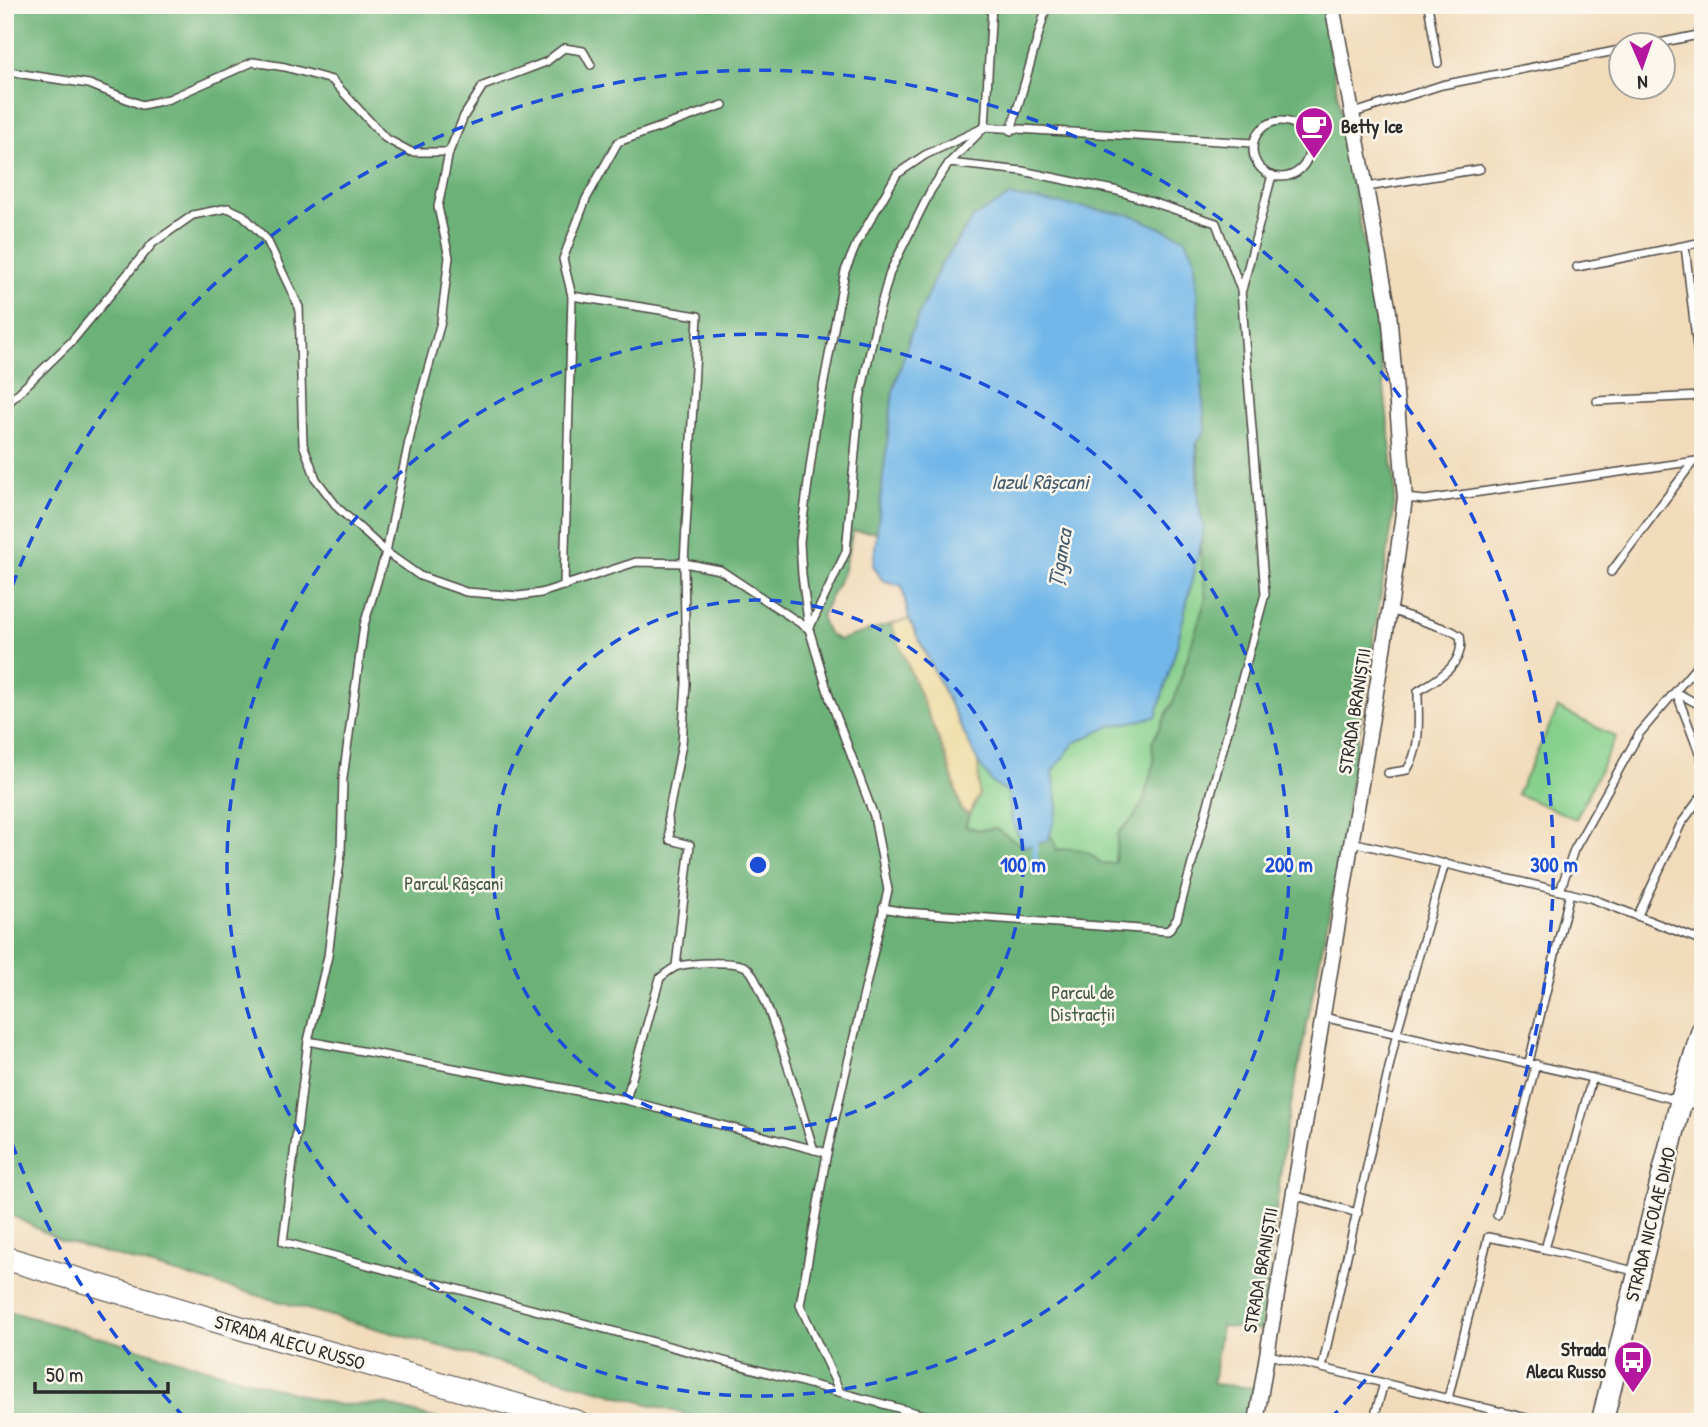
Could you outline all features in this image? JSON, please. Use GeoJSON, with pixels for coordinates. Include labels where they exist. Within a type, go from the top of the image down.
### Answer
{"type":"FeatureCollection","features":[{"type":"Feature","properties":{"kind":"main road","name":"STRADA NICOLAE DIMO"},"geometry":{"type":"LineString","coordinates":[[1602,1422],[1681,1101],[1703,1028]]}},
{"type":"Feature","properties":{"kind":"main road","name":"STRADA ALECU RUSSO"},"geometry":{"type":"LineString","coordinates":[[5,1258],[251,1331],[577,1422]]}},
{"type":"Feature","properties":{"kind":"street","name":"STRADA BRANIȘTII"},"geometry":{"type":"LineString","coordinates":[[1256,1422],[1265,1354],[1390,610],[1405,498],[1389,312],[1332,5]]}},
{"type":"Feature","properties":{"kind":"lane"},"geometry":{"type":"LineString","coordinates":[[809,629],[846,552],[860,398],[877,319],[891,272],[931,190],[949,163],[985,127],[992,5]]}},
{"type":"Feature","properties":{"kind":"lane"},"geometry":{"type":"LineString","coordinates":[[1011,131],[1046,5]]}},
{"type":"Feature","properties":{"kind":"lane"},"geometry":{"type":"LineString","coordinates":[[1428,5],[1438,62]]}},
{"type":"Feature","properties":{"kind":"lane"},"geometry":{"type":"LineString","coordinates":[[1676,39],[1703,34]]}},
{"type":"Feature","properties":{"kind":"lane"},"geometry":{"type":"LineString","coordinates":[[591,65],[583,51],[564,48],[546,61],[483,86],[464,116],[449,152],[438,207],[449,257],[441,323],[412,427],[386,552],[364,625],[343,778],[341,853],[328,956],[308,1041],[283,1242],[950,1422]]}},
{"type":"Feature","properties":{"kind":"lane"},"geometry":{"type":"LineString","coordinates":[[1354,113],[1442,85],[1606,53]]}},
{"type":"Feature","properties":{"kind":"lane"},"geometry":{"type":"LineString","coordinates":[[5,77],[9,72],[89,84],[142,105],[169,99],[253,62],[285,66],[332,80],[385,138],[411,152],[449,152]]}},
{"type":"Feature","properties":{"kind":"lane"},"geometry":{"type":"LineString","coordinates":[[564,586],[572,296],[563,259],[586,198],[618,142],[723,106]]}},
{"type":"Feature","properties":{"kind":"lane"},"geometry":{"type":"LineString","coordinates":[[1275,121],[1291,122],[1304,132],[1309,148],[1304,165],[1292,174],[1272,175],[1254,159],[1253,143],[1261,129],[1275,121]]}},
{"type":"Feature","properties":{"kind":"lane"},"geometry":{"type":"LineString","coordinates":[[840,1392],[800,1305],[827,1153],[888,890],[874,816],[830,699],[809,629],[800,542],[816,424],[845,271],[857,243],[897,174],[925,155],[985,127],[1011,131],[1253,143]]}},
{"type":"Feature","properties":{"kind":"lane"},"geometry":{"type":"LineString","coordinates":[[883,908],[904,912],[1168,931],[1177,919],[1265,594],[1241,290],[1216,223],[1118,191],[1022,171],[949,163]]}},
{"type":"Feature","properties":{"kind":"lane"},"geometry":{"type":"LineString","coordinates":[[1367,187],[1480,169]]}},
{"type":"Feature","properties":{"kind":"lane"},"geometry":{"type":"LineString","coordinates":[[1241,290],[1272,175]]}},
{"type":"Feature","properties":{"kind":"lane"},"geometry":{"type":"LineString","coordinates":[[5,406],[72,341],[153,243],[193,215],[228,208],[243,215],[267,240],[299,307],[303,444],[307,460],[338,508],[386,552],[420,576],[466,592],[519,596],[564,586],[636,562],[684,563],[720,570],[765,603],[809,629]]}},
{"type":"Feature","properties":{"kind":"lane"},"geometry":{"type":"LineString","coordinates":[[1577,267],[1703,242]]}},
{"type":"Feature","properties":{"kind":"lane"},"geometry":{"type":"LineString","coordinates":[[1597,401],[1703,397],[1685,246]]}},
{"type":"Feature","properties":{"kind":"lane"},"geometry":{"type":"LineString","coordinates":[[572,296],[698,316],[684,563],[685,710],[677,780],[668,816],[670,840],[690,845],[676,966]]}},
{"type":"Feature","properties":{"kind":"lane"},"geometry":{"type":"LineString","coordinates":[[1405,498],[1425,500],[1703,460]]}},
{"type":"Feature","properties":{"kind":"lane"},"geometry":{"type":"LineString","coordinates":[[1611,572],[1693,462]]}},
{"type":"Feature","properties":{"kind":"lane"},"geometry":{"type":"LineString","coordinates":[[1388,773],[1407,770],[1413,761],[1418,737],[1418,691],[1452,667],[1462,644],[1460,636],[1452,631],[1390,610]]}},
{"type":"Feature","properties":{"kind":"lane"},"geometry":{"type":"LineString","coordinates":[[1560,891],[1574,850],[1639,734],[1703,659]]}},
{"type":"Feature","properties":{"kind":"lane"},"geometry":{"type":"LineString","coordinates":[[1676,692],[1703,706]]}},
{"type":"Feature","properties":{"kind":"lane"},"geometry":{"type":"LineString","coordinates":[[1676,692],[1703,763]]}},
{"type":"Feature","properties":{"kind":"lane"},"geometry":{"type":"LineString","coordinates":[[1638,915],[1681,824],[1703,794]]}},
{"type":"Feature","properties":{"kind":"lane"},"geometry":{"type":"LineString","coordinates":[[1352,842],[1570,893],[1638,915],[1703,941]]}},
{"type":"Feature","properties":{"kind":"lane"},"geometry":{"type":"LineString","coordinates":[[1322,1368],[1396,1032],[1445,863]]}},
{"type":"Feature","properties":{"kind":"lane"},"geometry":{"type":"LineString","coordinates":[[1497,1215],[1570,893]]}},
{"type":"Feature","properties":{"kind":"lane"},"geometry":{"type":"LineString","coordinates":[[626,1100],[660,978],[676,966],[732,963],[747,968],[774,1024],[814,1150]]}},
{"type":"Feature","properties":{"kind":"lane"},"geometry":{"type":"LineString","coordinates":[[1322,1017],[1532,1063],[1703,1107]]}},
{"type":"Feature","properties":{"kind":"lane"},"geometry":{"type":"LineString","coordinates":[[308,1041],[626,1100],[827,1153]]}},
{"type":"Feature","properties":{"kind":"lane"},"geometry":{"type":"LineString","coordinates":[[1545,1249],[1592,1078]]}},
{"type":"Feature","properties":{"kind":"lane"},"geometry":{"type":"LineString","coordinates":[[1293,1195],[1358,1213]]}},
{"type":"Feature","properties":{"kind":"lane"},"geometry":{"type":"LineString","coordinates":[[1448,1399],[1488,1237],[1639,1272]]}},
{"type":"Feature","properties":{"kind":"lane"},"geometry":{"type":"LineString","coordinates":[[1265,1354],[1544,1422]]}},
{"type":"Feature","properties":{"kind":"lane"},"geometry":{"type":"LineString","coordinates":[[1373,1422],[1384,1383]]}},
{"type":"Feature","properties":{"kind":"lane"},"geometry":{"type":"LineString","coordinates":[[1499,1422],[1502,1411]]}},
{"type":"Feature","properties":{"kind":"green space","name":"Parcul Râșcani"},"geometry":{"type":"Polygon","coordinates":[[[5,5],[1322,5],[1376,314],[1395,487],[1393,518],[1333,894],[1286,1129],[1261,1330],[1221,1326],[1213,1384],[1254,1388],[1245,1422],[713,1422],[62,1241],[5,1212],[5,5]],[[1131,215],[911,333],[893,392],[877,532],[853,531],[843,573],[821,616],[828,634],[839,640],[891,624],[947,760],[961,810],[969,814],[965,826],[979,830],[995,828],[1024,847],[1052,837],[1057,850],[1081,850],[1092,855],[1101,864],[1115,863],[1118,833],[1132,820],[1143,802],[1154,762],[1152,743],[1174,700],[1206,598],[1200,549],[1204,527],[1197,510],[1199,473],[1186,239],[1131,215]]]}},
{"type":"Feature","properties":{"kind":"green space"},"geometry":{"type":"Polygon","coordinates":[[[1200,549],[1206,598],[1174,700],[1152,743],[1154,762],[1143,802],[1132,820],[1118,833],[1115,863],[1079,859],[1048,841],[1024,847],[995,828],[979,830],[965,826],[979,795],[978,762],[1195,560],[1200,549]]]}},
{"type":"Feature","properties":{"kind":"green space"},"geometry":{"type":"Polygon","coordinates":[[[1558,708],[1616,737],[1576,819],[1517,794],[1558,708]]]}},
{"type":"Feature","properties":{"kind":"green space"},"geometry":{"type":"Polygon","coordinates":[[[5,1310],[321,1401],[341,1405],[384,1404],[447,1422],[5,1422],[5,1310]]]}},
{"type":"Feature","properties":{"kind":"sand"},"geometry":{"type":"Polygon","coordinates":[[[909,619],[978,762],[979,795],[969,814],[962,810],[947,759],[891,624],[909,619]]]}},
{"type":"Feature","properties":{"kind":"water","name":"Iazul Râșcani"},"geometry":{"type":"Polygon","coordinates":[[[1010,196],[1131,215],[1186,239],[1194,256],[1196,275],[1205,432],[1196,443],[1198,496],[1204,527],[1177,646],[1156,717],[1111,726],[1074,743],[1053,771],[1058,807],[1048,841],[1024,847],[1012,822],[1008,793],[992,782],[978,762],[909,619],[902,586],[882,580],[873,565],[893,392],[911,333],[940,266],[974,217],[1010,196]]]}},
{"type":"Feature","properties":{"kind":"waterway","name":"Țîganca"},"geometry":{"type":"LineString","coordinates":[[1034,839],[1036,871]]}},
{"type":"Feature","properties":{"kind":"place","name":"Betty Ice"},"geometry":{"type":"Point","coordinates":[1314,160]}},
{"type":"Feature","properties":{"kind":"place","name":"Strada Alecu Russo"},"geometry":{"type":"Point","coordinates":[1633,1394]}},
{"type":"Feature","properties":{"kind":"park label","name":"Parcul de Distracții"},"geometry":{"type":"Point","coordinates":[1083,1003]}}]}
